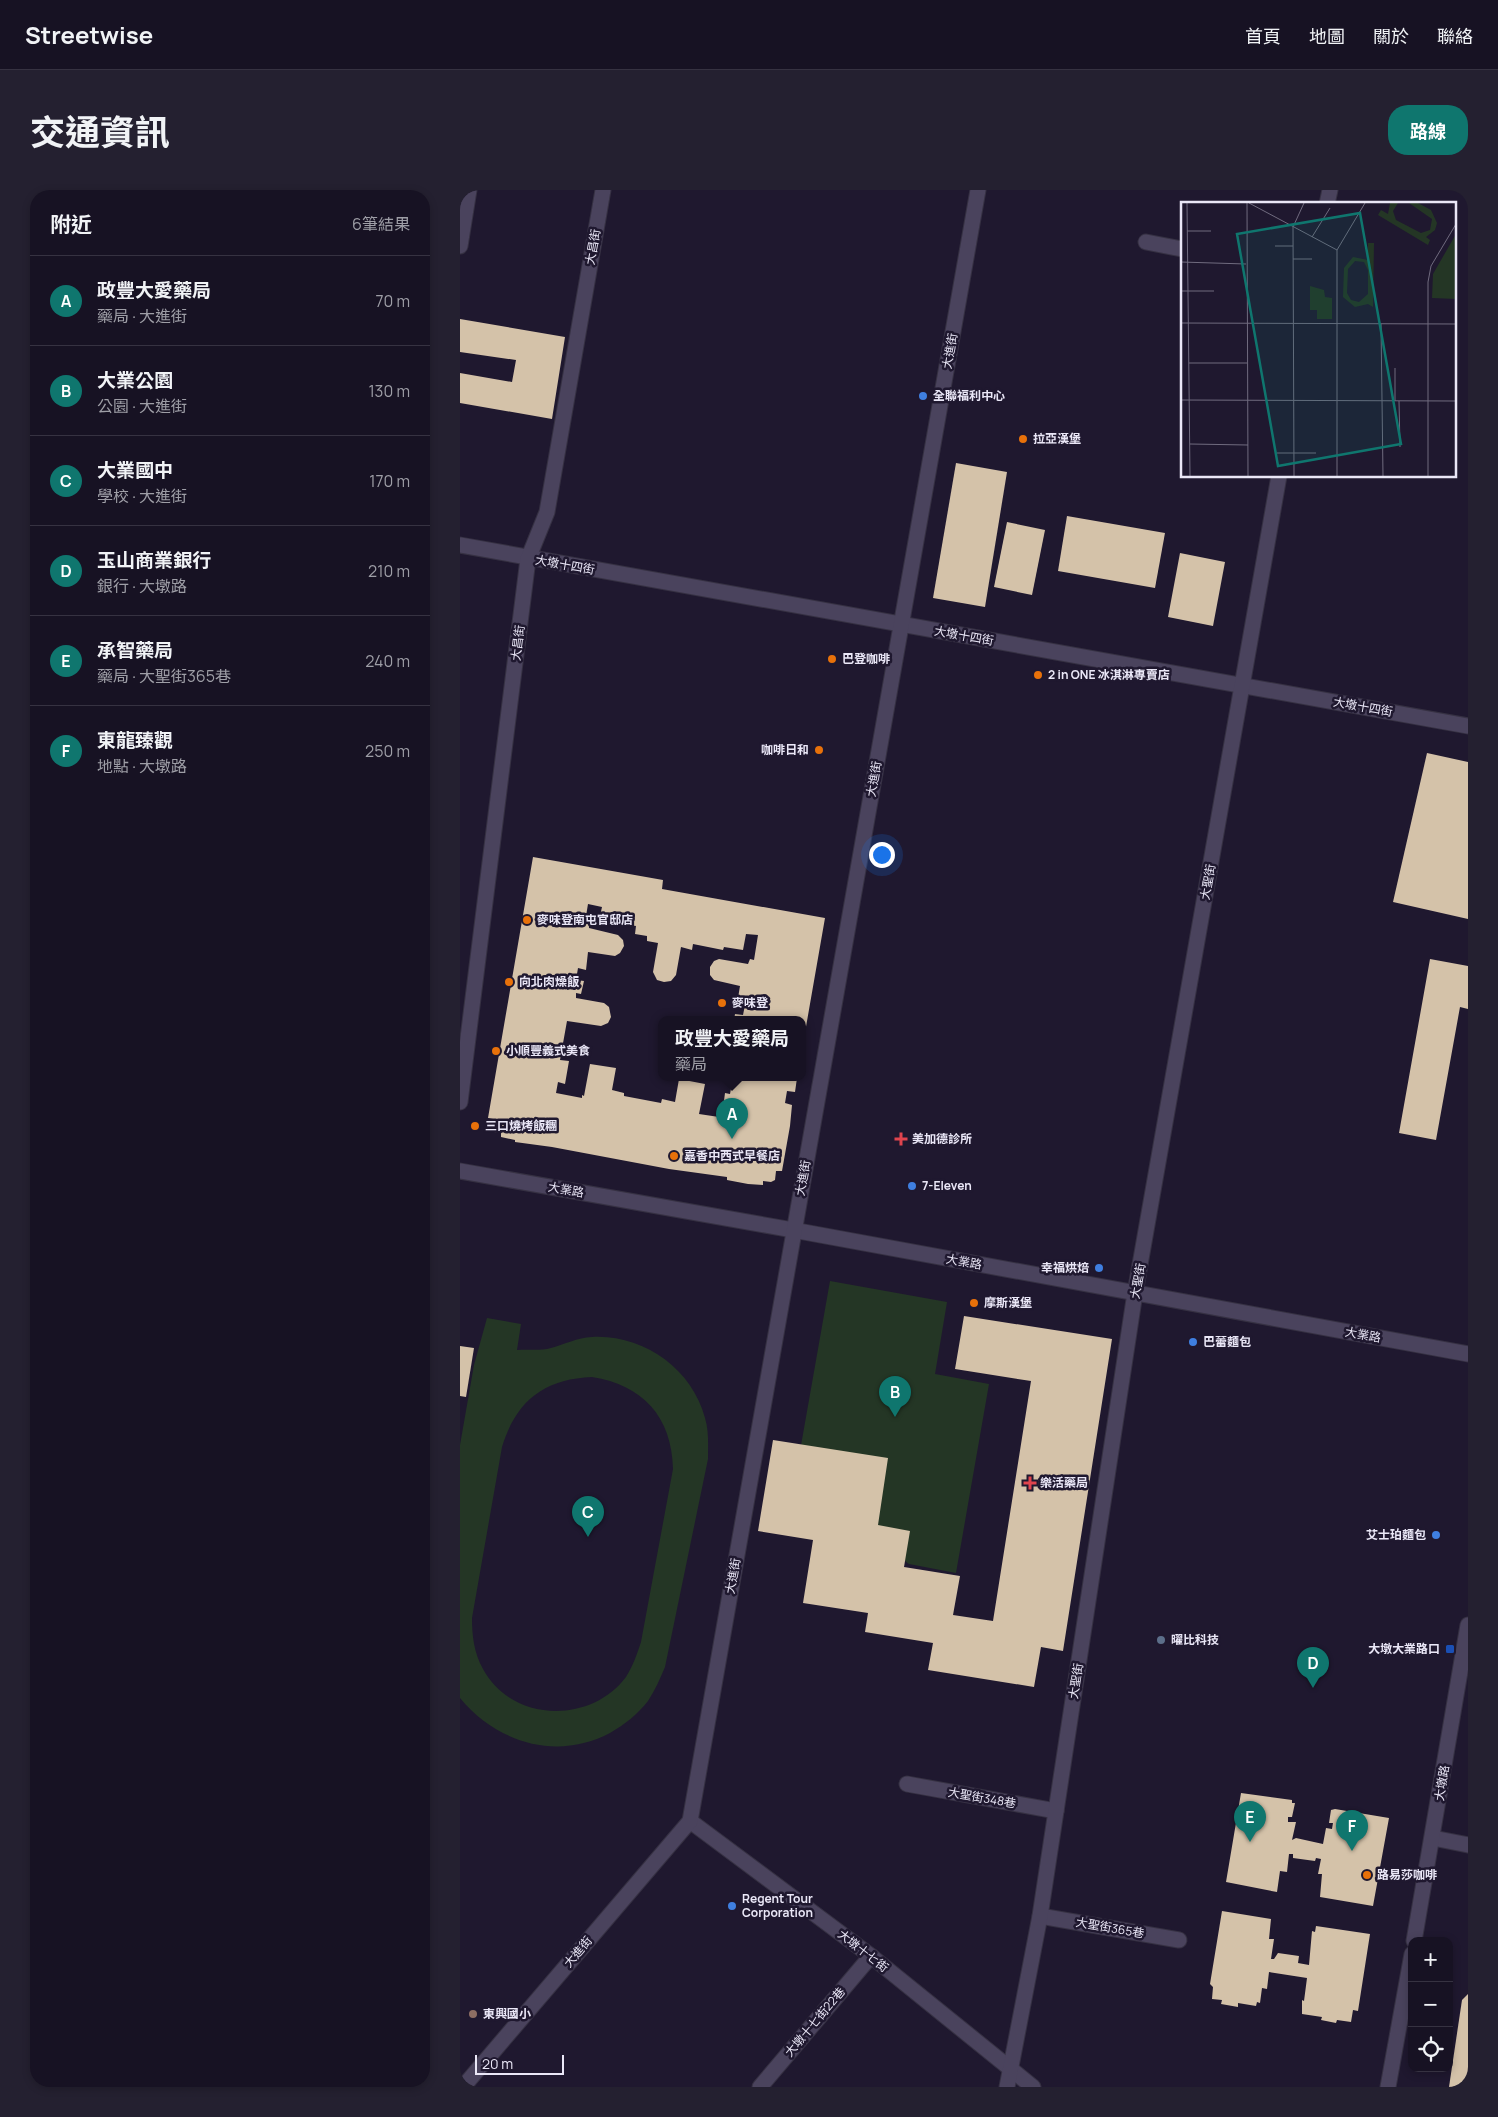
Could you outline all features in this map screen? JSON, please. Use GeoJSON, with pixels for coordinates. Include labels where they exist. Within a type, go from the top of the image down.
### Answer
{"type":"FeatureCollection","features":[{"type":"Feature","properties":{"kind":"street"},"geometry":{"type":"LineString","coordinates":[[460,246],[469,190]]}},
{"type":"Feature","properties":{"kind":"street","name":"大昌街"},"geometry":{"type":"LineString","coordinates":[[460,1102],[528,559],[547,512],[603,190]]}},
{"type":"Feature","properties":{"kind":"street","name":"大進街"},"geometry":{"type":"LineString","coordinates":[[463,2087],[690,1821],[978,190]]}},
{"type":"Feature","properties":{"kind":"street"},"geometry":{"type":"LineString","coordinates":[[1146,242],[1181,248]]}},
{"type":"Feature","properties":{"kind":"street","name":"大聖街"},"geometry":{"type":"LineString","coordinates":[[1007,2087],[1012,2070],[1040,1916],[1135,1293],[1279,478]]}},
{"type":"Feature","properties":{"kind":"street","name":"大墩十四街"},"geometry":{"type":"LineString","coordinates":[[460,545],[528,559],[1468,726]]}},
{"type":"Feature","properties":{"kind":"street","name":"大業路"},"geometry":{"type":"LineString","coordinates":[[460,1171],[1468,1354]]}},
{"type":"Feature","properties":{"kind":"street","name":"大墩路"},"geometry":{"type":"LineString","coordinates":[[1415,1937],[1468,1625]]}},
{"type":"Feature","properties":{"kind":"street","name":"大聖街348巷"},"geometry":{"type":"LineString","coordinates":[[907,1784],[1056,1812]]}},
{"type":"Feature","properties":{"kind":"street","name":"大墩十七街"},"geometry":{"type":"LineString","coordinates":[[690,1821],[870,1956],[1033,2087]]}},
{"type":"Feature","properties":{"kind":"street"},"geometry":{"type":"LineString","coordinates":[[1433,1838],[1468,1845]]}},
{"type":"Feature","properties":{"kind":"street","name":"大聖街365巷"},"geometry":{"type":"LineString","coordinates":[[1040,1916],[1180,1940]]}},
{"type":"Feature","properties":{"kind":"street","name":"大墩十七街22巷"},"geometry":{"type":"LineString","coordinates":[[760,2087],[870,1956]]}},
{"type":"Feature","properties":{"kind":"street"},"geometry":{"type":"LineString","coordinates":[[1388,2087],[1408,1976]]}},
{"type":"Feature","properties":{"kind":"green space"},"geometry":{"type":"Polygon","coordinates":[[[830,1281],[947,1302],[935,1374],[989,1384],[956,1573],[909,1564],[851,1520],[800,1451],[830,1281]]]}},
{"type":"Feature","properties":{"kind":"green space"},"geometry":{"type":"Polygon","coordinates":[[[487,1318],[521,1324],[517,1350],[547,1349],[592,1337],[629,1341],[646,1348],[677,1370],[689,1384],[705,1418],[708,1433],[708,1459],[665,1667],[651,1697],[640,1710],[615,1730],[590,1741],[569,1746],[529,1743],[510,1736],[492,1726],[475,1714],[460,1698],[460,1445],[474,1365],[487,1318]],[[592,1377],[560,1382],[546,1388],[524,1405],[515,1417],[502,1447],[472,1618],[473,1638],[480,1663],[496,1687],[513,1700],[532,1708],[552,1711],[573,1709],[593,1703],[611,1692],[626,1677],[635,1660],[641,1642],[673,1469],[671,1450],[667,1434],[651,1406],[626,1387],[592,1377]]]}},
{"type":"Feature","properties":{"kind":"building"},"geometry":{"type":"Polygon","coordinates":[[[460,319],[565,337],[552,419],[460,403],[460,373],[512,382],[516,360],[460,352],[460,319]]]}},
{"type":"Feature","properties":{"kind":"building"},"geometry":{"type":"Polygon","coordinates":[[[956,463],[1007,472],[985,607],[933,598],[956,463]]]}},
{"type":"Feature","properties":{"kind":"building"},"geometry":{"type":"Polygon","coordinates":[[[1067,516],[1165,533],[1155,588],[1058,571],[1067,516]]]}},
{"type":"Feature","properties":{"kind":"building"},"geometry":{"type":"Polygon","coordinates":[[[1007,522],[1045,530],[1032,595],[994,587],[1007,522]]]}},
{"type":"Feature","properties":{"kind":"building"},"geometry":{"type":"Polygon","coordinates":[[[1180,553],[1225,562],[1213,626],[1168,617],[1180,553]]]}},
{"type":"Feature","properties":{"kind":"building"},"geometry":{"type":"Polygon","coordinates":[[[1427,753],[1468,762],[1468,919],[1393,902],[1427,753]]]}},
{"type":"Feature","properties":{"kind":"building"},"geometry":{"type":"Polygon","coordinates":[[[533,857],[663,880],[662,889],[825,918],[806,1027],[806,1016],[735,1016],[735,1014],[743,1015],[745,1005],[737,1004],[740,986],[714,980],[710,975],[710,967],[714,961],[719,959],[748,964],[750,959],[754,960],[758,935],[746,934],[743,950],[724,947],[723,950],[693,944],[692,950],[681,947],[676,975],[671,981],[664,982],[657,980],[653,972],[658,943],[647,941],[647,936],[635,934],[636,926],[619,923],[620,920],[600,916],[602,907],[588,904],[585,922],[589,923],[589,928],[618,935],[623,940],[624,946],[620,953],[615,956],[588,952],[586,970],[578,968],[576,980],[584,981],[581,994],[576,993],[576,998],[604,1003],[609,1007],[611,1017],[608,1023],[601,1026],[567,1021],[560,1060],[569,1061],[565,1084],[558,1082],[556,1093],[582,1098],[590,1064],[616,1068],[612,1090],[624,1093],[624,1096],[661,1103],[662,1099],[675,1102],[679,1081],[689,1081],[705,1084],[699,1114],[719,1117],[718,1122],[725,1123],[726,1117],[722,1116],[725,1093],[730,1094],[732,1081],[797,1081],[795,1092],[787,1091],[785,1103],[792,1105],[790,1126],[782,1171],[776,1171],[775,1180],[771,1182],[763,1181],[763,1185],[748,1184],[727,1180],[727,1177],[669,1169],[515,1142],[515,1140],[501,1137],[501,1133],[494,1132],[491,1128],[493,1119],[488,1118],[533,857]]]}},
{"type":"Feature","properties":{"kind":"building"},"geometry":{"type":"Polygon","coordinates":[[[1430,959],[1468,966],[1468,1009],[1460,1007],[1436,1140],[1399,1133],[1430,959]]]}},
{"type":"Feature","properties":{"kind":"building"},"geometry":{"type":"Polygon","coordinates":[[[964,1316],[1112,1339],[1063,1651],[1041,1647],[1034,1687],[928,1670],[933,1643],[865,1632],[868,1613],[803,1603],[813,1540],[758,1531],[773,1440],[888,1458],[878,1525],[910,1531],[904,1567],[960,1576],[953,1615],[993,1621],[1031,1381],[955,1369],[964,1316]]]}},
{"type":"Feature","properties":{"kind":"building"},"geometry":{"type":"Polygon","coordinates":[[[460,1346],[474,1348],[466,1397],[460,1396],[460,1346]]]}},
{"type":"Feature","properties":{"kind":"building"},"geometry":{"type":"Polygon","coordinates":[[[1241,1793],[1292,1800],[1292,1803],[1295,1803],[1292,1817],[1288,1817],[1288,1822],[1296,1822],[1292,1840],[1296,1838],[1323,1844],[1326,1828],[1332,1829],[1333,1823],[1329,1823],[1331,1810],[1335,1809],[1389,1818],[1373,1906],[1320,1897],[1322,1874],[1318,1874],[1321,1859],[1316,1858],[1315,1861],[1293,1858],[1293,1854],[1289,1854],[1287,1872],[1280,1871],[1277,1892],[1226,1882],[1241,1793]]]}},
{"type":"Feature","properties":{"kind":"building"},"geometry":{"type":"Polygon","coordinates":[[[1222,1911],[1271,1919],[1269,1939],[1274,1939],[1271,1959],[1274,1959],[1278,1953],[1299,1956],[1298,1963],[1309,1965],[1312,1931],[1315,1932],[1316,1926],[1370,1934],[1358,2011],[1353,2010],[1351,2022],[1337,2020],[1336,2023],[1321,2020],[1322,2017],[1302,2014],[1302,2000],[1304,2001],[1307,1978],[1269,1972],[1267,1989],[1262,1988],[1260,2003],[1257,2002],[1256,2006],[1238,2003],[1238,2007],[1221,2004],[1222,2000],[1212,1999],[1213,1987],[1210,1984],[1222,1911]]]}},
{"type":"Feature","properties":{"kind":"building"},"geometry":{"type":"Polygon","coordinates":[[[1468,1994],[1468,2087],[1449,2087],[1451,2072],[1453,2072],[1462,2000],[1468,1994]]]}},
{"type":"Feature","properties":{"kind":"place","name":"全聯福利中心"},"geometry":{"type":"Point","coordinates":[923,396]}},
{"type":"Feature","properties":{"kind":"place","name":"拉亞漢堡"},"geometry":{"type":"Point","coordinates":[1023,439]}},
{"type":"Feature","properties":{"kind":"place","name":"巴登咖啡"},"geometry":{"type":"Point","coordinates":[832,659]}},
{"type":"Feature","properties":{"kind":"place","name":"2 in ONE 冰淇淋專賣店"},"geometry":{"type":"Point","coordinates":[1038,675]}},
{"type":"Feature","properties":{"kind":"place","name":"咖啡日和"},"geometry":{"type":"Point","coordinates":[819,750]}},
{"type":"Feature","properties":{"kind":"place","name":"麥味登南屯官邸店"},"geometry":{"type":"Point","coordinates":[527,920]}},
{"type":"Feature","properties":{"kind":"place","name":"向北肉燥飯"},"geometry":{"type":"Point","coordinates":[509,982]}},
{"type":"Feature","properties":{"kind":"place","name":"麥味登"},"geometry":{"type":"Point","coordinates":[722,1003]}},
{"type":"Feature","properties":{"kind":"place","name":"小順豐義式美食"},"geometry":{"type":"Point","coordinates":[496,1051]}},
{"type":"Feature","properties":{"kind":"place","name":"三口燒烤飯糰"},"geometry":{"type":"Point","coordinates":[475,1126]}},
{"type":"Feature","properties":{"kind":"place","name":"政豐大愛藥局"},"geometry":{"type":"Point","coordinates":[732,1139]}},
{"type":"Feature","properties":{"kind":"place","name":"美加德診所"},"geometry":{"type":"Point","coordinates":[901,1139]}},
{"type":"Feature","properties":{"kind":"place","name":"嘉香中西式早餐店"},"geometry":{"type":"Point","coordinates":[674,1156]}},
{"type":"Feature","properties":{"kind":"place","name":"7-Eleven"},"geometry":{"type":"Point","coordinates":[912,1186]}},
{"type":"Feature","properties":{"kind":"place","name":"幸福烘焙"},"geometry":{"type":"Point","coordinates":[1099,1268]}},
{"type":"Feature","properties":{"kind":"place","name":"摩斯漢堡"},"geometry":{"type":"Point","coordinates":[974,1303]}},
{"type":"Feature","properties":{"kind":"place","name":"巴蕾麵包"},"geometry":{"type":"Point","coordinates":[1193,1342]}},
{"type":"Feature","properties":{"kind":"place","name":"大業公園"},"geometry":{"type":"Point","coordinates":[895,1417]}},
{"type":"Feature","properties":{"kind":"place","name":"樂活藥局"},"geometry":{"type":"Point","coordinates":[1030,1483]}},
{"type":"Feature","properties":{"kind":"place","name":"艾士珀麵包"},"geometry":{"type":"Point","coordinates":[1436,1535]}},
{"type":"Feature","properties":{"kind":"place","name":"大業國中"},"geometry":{"type":"Point","coordinates":[588,1537]}},
{"type":"Feature","properties":{"kind":"place","name":"曜比科技"},"geometry":{"type":"Point","coordinates":[1161,1640]}},
{"type":"Feature","properties":{"kind":"place","name":"大墩大業路口"},"geometry":{"type":"Point","coordinates":[1450,1649]}},
{"type":"Feature","properties":{"kind":"place","name":"玉山商業銀行"},"geometry":{"type":"Point","coordinates":[1313,1688]}},
{"type":"Feature","properties":{"kind":"place","name":"承智藥局"},"geometry":{"type":"Point","coordinates":[1250,1842]}},
{"type":"Feature","properties":{"kind":"place","name":"東龍臻觀"},"geometry":{"type":"Point","coordinates":[1352,1851]}},
{"type":"Feature","properties":{"kind":"place","name":"路易莎咖啡"},"geometry":{"type":"Point","coordinates":[1367,1875]}},
{"type":"Feature","properties":{"kind":"place","name":"Regent Tour Corporation"},"geometry":{"type":"Point","coordinates":[732,1906]}},
{"type":"Feature","properties":{"kind":"place","name":"東興國小"},"geometry":{"type":"Point","coordinates":[473,2014]}}]}
